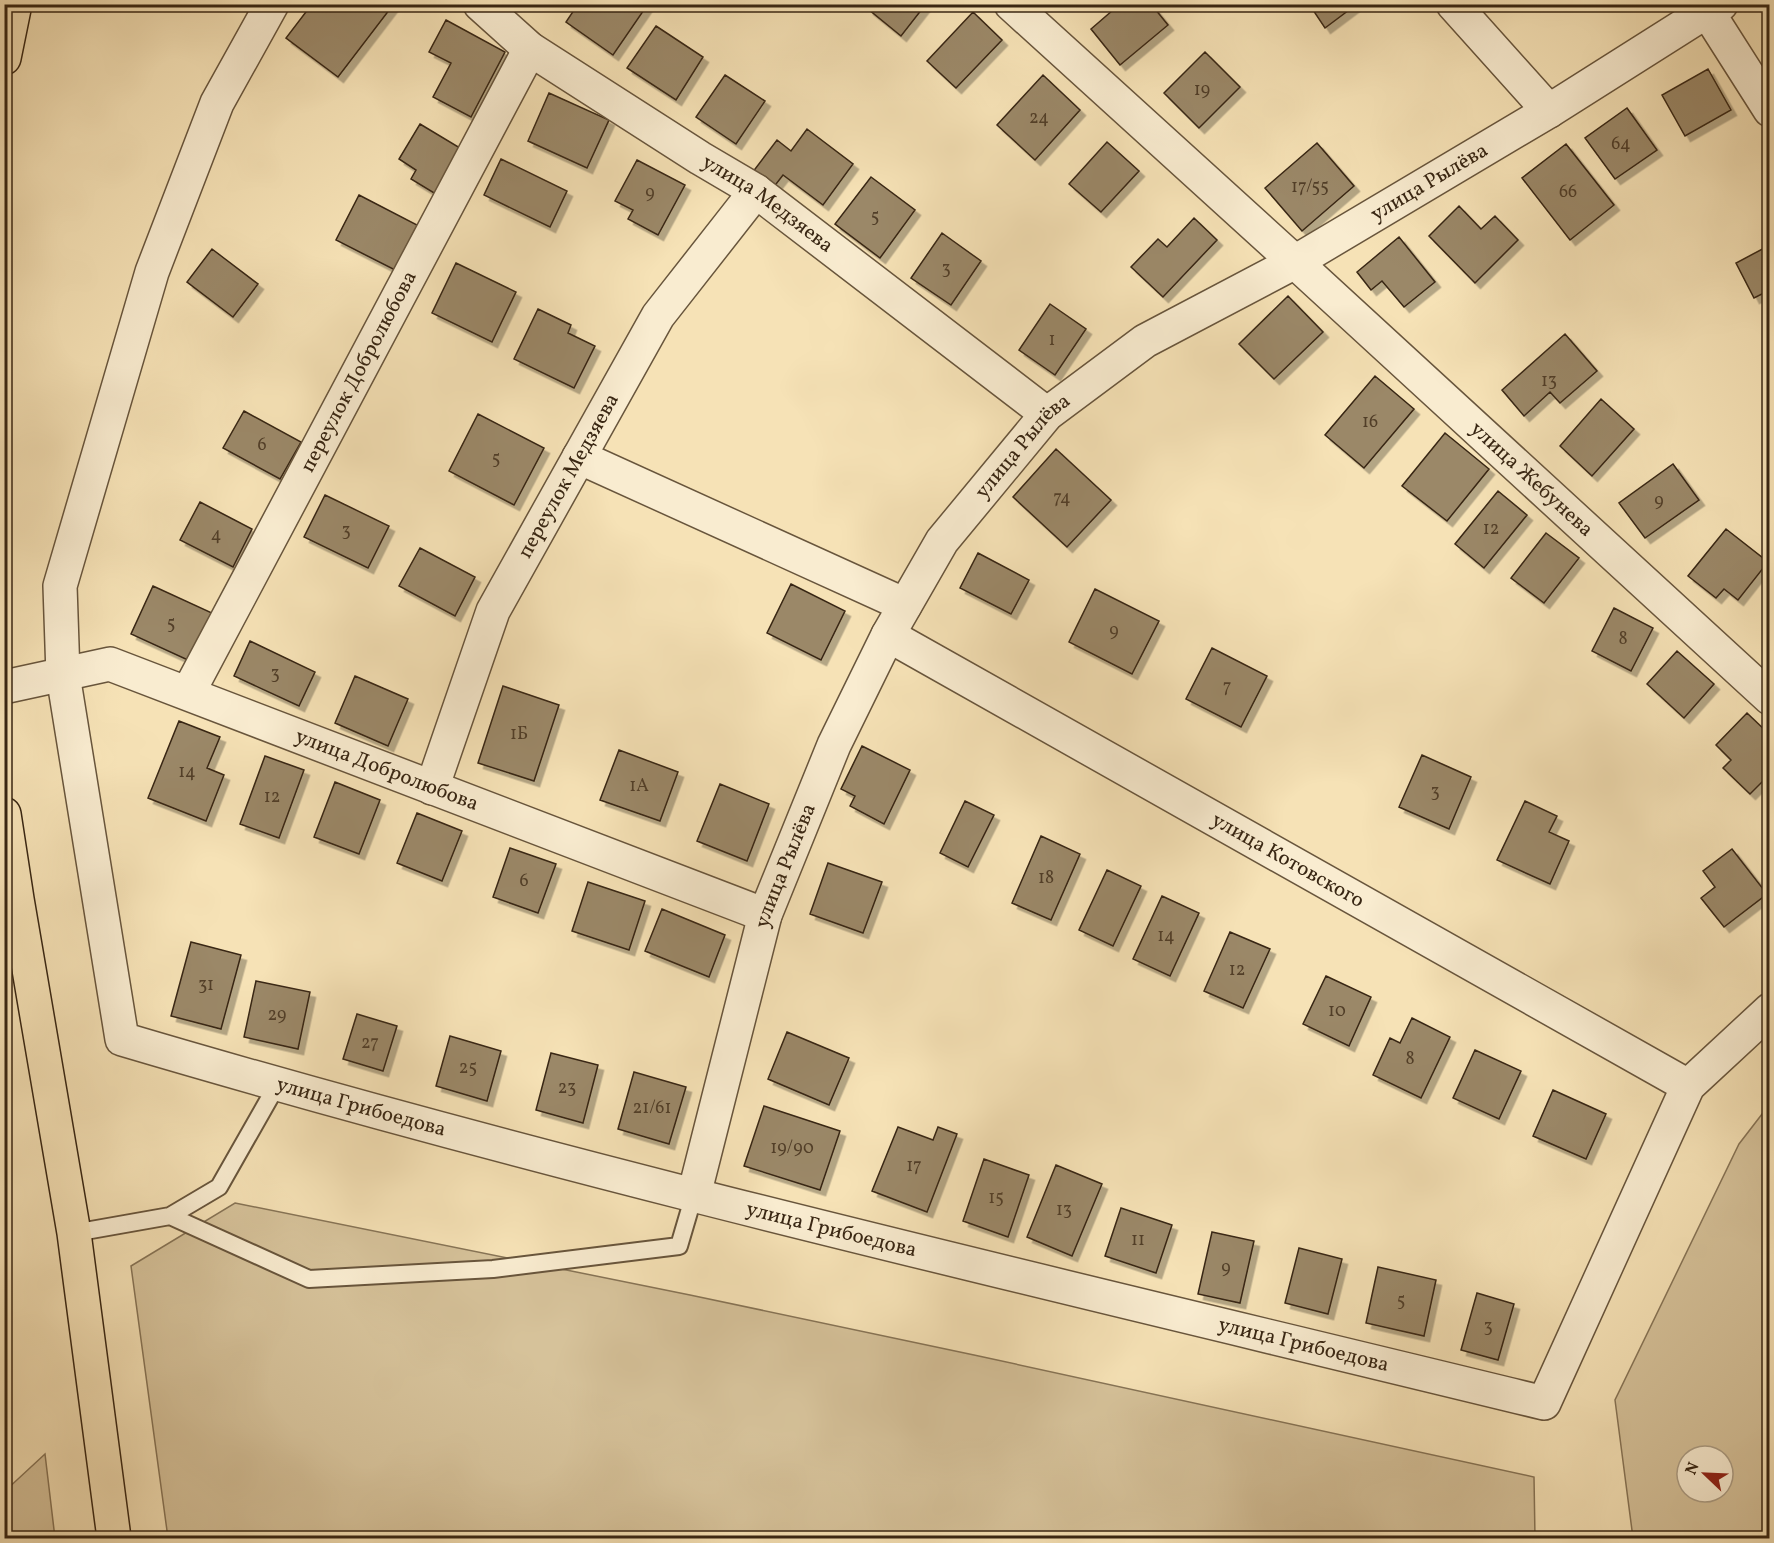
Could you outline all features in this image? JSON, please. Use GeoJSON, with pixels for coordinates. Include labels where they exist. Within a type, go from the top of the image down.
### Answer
{"type":"FeatureCollection","features":[{"type":"Feature","properties":{"kind":"main road"},"geometry":{"type":"LineString","coordinates":[[4,58],[15,4]]}},
{"type":"Feature","properties":{"kind":"main road"},"geometry":{"type":"LineString","coordinates":[[4,814],[74,1233],[114,1539]]}},
{"type":"Feature","properties":{"kind":"street"},"geometry":{"type":"LineString","coordinates":[[63,675],[60,586],[152,272],[217,103],[272,4]]}},
{"type":"Feature","properties":{"kind":"street","name":"улица Медзяева"},"geometry":{"type":"LineString","coordinates":[[480,4],[530,49],[700,158],[756,191],[1047,414]]}},
{"type":"Feature","properties":{"kind":"street","name":"улица Жебунева"},"geometry":{"type":"LineString","coordinates":[[1011,4],[1770,698]]}},
{"type":"Feature","properties":{"kind":"street"},"geometry":{"type":"LineString","coordinates":[[1453,4],[1549,111]]}},
{"type":"Feature","properties":{"kind":"street"},"geometry":{"type":"LineString","coordinates":[[1714,8],[1770,110]]}},
{"type":"Feature","properties":{"kind":"street","name":"улица Рылёва"},"geometry":{"type":"LineString","coordinates":[[694,1195],[765,915],[834,745],[888,635],[942,541],[1047,414],[1145,341],[1295,262],[1549,111],[1714,8]]}},
{"type":"Feature","properties":{"kind":"street","name":"переулок Добролюбова"},"geometry":{"type":"LineString","coordinates":[[188,693],[530,49]]}},
{"type":"Feature","properties":{"kind":"street","name":"переулок Медзяева"},"geometry":{"type":"LineString","coordinates":[[432,788],[493,611],[658,316],[756,191]]}},
{"type":"Feature","properties":{"kind":"street"},"geometry":{"type":"LineString","coordinates":[[579,457],[905,605]]}},
{"type":"Feature","properties":{"kind":"street","name":"улица Котовского"},"geometry":{"type":"LineString","coordinates":[[888,635],[1688,1086]]}},
{"type":"Feature","properties":{"kind":"street","name":"улица Добролюбова"},"geometry":{"type":"LineString","coordinates":[[4,687],[110,664],[765,915]]}},
{"type":"Feature","properties":{"kind":"street","name":"улица Грибоедова"},"geometry":{"type":"LineString","coordinates":[[63,675],[122,1039],[277,1085],[694,1195],[1544,1403],[1688,1086]]}},
{"type":"Feature","properties":{"kind":"street"},"geometry":{"type":"LineString","coordinates":[[1688,1086],[1770,1010]]}},
{"type":"Feature","properties":{"kind":"lane"},"geometry":{"type":"LineString","coordinates":[[74,1233],[170,1216],[219,1187],[277,1085]]}},
{"type":"Feature","properties":{"kind":"lane"},"geometry":{"type":"LineString","coordinates":[[170,1216],[309,1280],[493,1269],[679,1246],[694,1195]]}},
{"type":"Feature","properties":{"kind":"shaded area"},"geometry":{"type":"Polygon","coordinates":[[[1769,1105],[1769,1538],[1633,1538],[1615,1400],[1739,1144],[1769,1105]]]}},
{"type":"Feature","properties":{"kind":"shaded area"},"geometry":{"type":"Polygon","coordinates":[[[235,1203],[690,1295],[1534,1477],[1535,1538],[168,1538],[131,1266],[235,1203]]]}},
{"type":"Feature","properties":{"kind":"shaded area"},"geometry":{"type":"Polygon","coordinates":[[[45,1454],[55,1538],[5,1538],[5,1491],[45,1454]]]}},
{"type":"Feature","properties":{"kind":"building"},"geometry":{"type":"Polygon","coordinates":[[[312,4],[393,5],[338,77],[286,38],[312,4]]]}},
{"type":"Feature","properties":{"kind":"building"},"geometry":{"type":"Polygon","coordinates":[[[578,4],[648,4],[613,55],[566,22],[578,4]]]}},
{"type":"Feature","properties":{"kind":"building"},"geometry":{"type":"Polygon","coordinates":[[[871,4],[926,4],[901,36],[868,9],[871,4]]]}},
{"type":"Feature","properties":{"kind":"building"},"geometry":{"type":"Polygon","coordinates":[[[1120,4],[1151,4],[1168,25],[1120,65],[1091,29],[1120,4]]]}},
{"type":"Feature","properties":{"kind":"building"},"geometry":{"type":"Polygon","coordinates":[[[1309,4],[1357,4],[1325,28],[1309,4]]]}},
{"type":"Feature","properties":{"kind":"building"},"geometry":{"type":"Polygon","coordinates":[[[973,12],[1002,40],[956,88],[927,61],[973,12]]]}},
{"type":"Feature","properties":{"kind":"building"},"geometry":{"type":"Polygon","coordinates":[[[446,20],[505,52],[471,117],[433,97],[451,63],[429,52],[446,20]]]}},
{"type":"Feature","properties":{"kind":"building"},"geometry":{"type":"Polygon","coordinates":[[[656,26],[703,57],[676,100],[627,68],[656,26]]]}},
{"type":"Feature","properties":{"kind":"building"},"geometry":{"type":"Polygon","coordinates":[[[1205,52],[1240,87],[1199,128],[1164,93],[1205,52]]]}},
{"type":"Feature","properties":{"kind":"building"},"geometry":{"type":"Polygon","coordinates":[[[1708,69],[1731,110],[1685,136],[1662,95],[1708,69]]]}},
{"type":"Feature","properties":{"kind":"building"},"geometry":{"type":"Polygon","coordinates":[[[725,75],[765,101],[736,144],[696,117],[725,75]]]}},
{"type":"Feature","properties":{"kind":"building"},"geometry":{"type":"Polygon","coordinates":[[[1043,75],[1080,110],[1035,160],[997,125],[1043,75]]]}},
{"type":"Feature","properties":{"kind":"building"},"geometry":{"type":"Polygon","coordinates":[[[549,93],[609,120],[587,168],[528,141],[549,93]]]}},
{"type":"Feature","properties":{"kind":"building"},"geometry":{"type":"Polygon","coordinates":[[[1627,108],[1657,150],[1615,179],[1585,138],[1627,108]]]}},
{"type":"Feature","properties":{"kind":"building"},"geometry":{"type":"Polygon","coordinates":[[[420,124],[465,151],[439,196],[411,179],[416,170],[399,159],[420,124]]]}},
{"type":"Feature","properties":{"kind":"building"},"geometry":{"type":"Polygon","coordinates":[[[807,129],[853,164],[823,205],[783,175],[773,188],[752,173],[777,140],[791,151],[807,129]]]}},
{"type":"Feature","properties":{"kind":"building"},"geometry":{"type":"Polygon","coordinates":[[[1107,142],[1139,171],[1101,212],[1069,184],[1107,142]]]}},
{"type":"Feature","properties":{"kind":"building"},"geometry":{"type":"Polygon","coordinates":[[[1317,143],[1354,186],[1302,231],[1265,188],[1317,143]]]}},
{"type":"Feature","properties":{"kind":"building"},"geometry":{"type":"Polygon","coordinates":[[[1566,144],[1614,205],[1570,240],[1522,178],[1566,144]]]}},
{"type":"Feature","properties":{"kind":"building"},"geometry":{"type":"Polygon","coordinates":[[[501,159],[567,191],[550,227],[484,195],[501,159]]]}},
{"type":"Feature","properties":{"kind":"building"},"geometry":{"type":"Polygon","coordinates":[[[637,160],[685,185],[658,235],[628,219],[633,210],[615,201],[637,160]]]}},
{"type":"Feature","properties":{"kind":"building"},"geometry":{"type":"Polygon","coordinates":[[[871,177],[915,210],[880,258],[835,224],[871,177]]]}},
{"type":"Feature","properties":{"kind":"building"},"geometry":{"type":"Polygon","coordinates":[[[359,195],[419,226],[397,271],[336,240],[359,195]]]}},
{"type":"Feature","properties":{"kind":"building"},"geometry":{"type":"Polygon","coordinates":[[[1459,206],[1481,229],[1495,216],[1518,240],[1475,283],[1429,236],[1459,206]]]}},
{"type":"Feature","properties":{"kind":"building"},"geometry":{"type":"Polygon","coordinates":[[[1194,218],[1217,240],[1163,297],[1131,267],[1158,239],[1167,247],[1194,218]]]}},
{"type":"Feature","properties":{"kind":"building"},"geometry":{"type":"Polygon","coordinates":[[[942,233],[981,261],[951,305],[911,278],[942,233]]]}},
{"type":"Feature","properties":{"kind":"building"},"geometry":{"type":"Polygon","coordinates":[[[1399,237],[1435,282],[1404,307],[1382,281],[1371,290],[1357,272],[1399,237]]]}},
{"type":"Feature","properties":{"kind":"building"},"geometry":{"type":"Polygon","coordinates":[[[1770,245],[1770,290],[1754,298],[1736,263],[1770,245]]]}},
{"type":"Feature","properties":{"kind":"building"},"geometry":{"type":"Polygon","coordinates":[[[212,249],[258,284],[233,317],[187,282],[212,249]]]}},
{"type":"Feature","properties":{"kind":"building"},"geometry":{"type":"Polygon","coordinates":[[[456,263],[516,292],[492,342],[432,313],[456,263]]]}},
{"type":"Feature","properties":{"kind":"building"},"geometry":{"type":"Polygon","coordinates":[[[1288,296],[1323,332],[1274,379],[1239,344],[1288,296]]]}},
{"type":"Feature","properties":{"kind":"building"},"geometry":{"type":"Polygon","coordinates":[[[1050,304],[1086,329],[1055,375],[1019,350],[1050,304]]]}},
{"type":"Feature","properties":{"kind":"building"},"geometry":{"type":"Polygon","coordinates":[[[538,309],[571,325],[568,333],[595,346],[574,388],[514,359],[538,309]]]}},
{"type":"Feature","properties":{"kind":"building"},"geometry":{"type":"Polygon","coordinates":[[[1565,334],[1597,371],[1560,403],[1550,392],[1524,416],[1502,390],[1565,334]]]}},
{"type":"Feature","properties":{"kind":"building"},"geometry":{"type":"Polygon","coordinates":[[[1375,376],[1414,409],[1364,468],[1325,435],[1375,376]]]}},
{"type":"Feature","properties":{"kind":"building"},"geometry":{"type":"Polygon","coordinates":[[[1601,399],[1634,429],[1592,476],[1560,446],[1601,399]]]}},
{"type":"Feature","properties":{"kind":"building"},"geometry":{"type":"Polygon","coordinates":[[[244,411],[301,442],[280,479],[223,448],[244,411]]]}},
{"type":"Feature","properties":{"kind":"building"},"geometry":{"type":"Polygon","coordinates":[[[478,414],[544,448],[514,505],[449,471],[478,414]]]}},
{"type":"Feature","properties":{"kind":"building"},"geometry":{"type":"Polygon","coordinates":[[[1445,433],[1489,469],[1447,521],[1402,486],[1445,433]]]}},
{"type":"Feature","properties":{"kind":"building"},"geometry":{"type":"Polygon","coordinates":[[[1056,449],[1111,500],[1067,547],[1013,497],[1056,449]]]}},
{"type":"Feature","properties":{"kind":"building"},"geometry":{"type":"Polygon","coordinates":[[[1673,464],[1699,500],[1645,538],[1619,503],[1673,464]]]}},
{"type":"Feature","properties":{"kind":"building"},"geometry":{"type":"Polygon","coordinates":[[[1498,491],[1527,515],[1484,568],[1455,544],[1498,491]]]}},
{"type":"Feature","properties":{"kind":"building"},"geometry":{"type":"Polygon","coordinates":[[[325,495],[389,526],[368,568],[304,537],[325,495]]]}},
{"type":"Feature","properties":{"kind":"building"},"geometry":{"type":"Polygon","coordinates":[[[200,502],[252,529],[233,567],[180,540],[200,502]]]}},
{"type":"Feature","properties":{"kind":"building"},"geometry":{"type":"Polygon","coordinates":[[[1726,529],[1768,562],[1738,600],[1724,589],[1716,598],[1688,576],[1726,529]]]}},
{"type":"Feature","properties":{"kind":"building"},"geometry":{"type":"Polygon","coordinates":[[[1546,533],[1579,558],[1544,603],[1511,578],[1546,533]]]}},
{"type":"Feature","properties":{"kind":"building"},"geometry":{"type":"Polygon","coordinates":[[[420,548],[475,577],[455,616],[399,586],[420,548]]]}},
{"type":"Feature","properties":{"kind":"building"},"geometry":{"type":"Polygon","coordinates":[[[978,553],[1029,580],[1011,614],[960,588],[978,553]]]}},
{"type":"Feature","properties":{"kind":"building"},"geometry":{"type":"Polygon","coordinates":[[[791,584],[845,611],[821,660],[767,633],[791,584]]]}},
{"type":"Feature","properties":{"kind":"building"},"geometry":{"type":"Polygon","coordinates":[[[153,586],[212,613],[190,661],[131,634],[153,586]]]}},
{"type":"Feature","properties":{"kind":"building"},"geometry":{"type":"Polygon","coordinates":[[[1095,589],[1159,621],[1132,674],[1069,642],[1095,589]]]}},
{"type":"Feature","properties":{"kind":"building"},"geometry":{"type":"Polygon","coordinates":[[[1614,608],[1653,628],[1631,671],[1592,651],[1614,608]]]}},
{"type":"Feature","properties":{"kind":"building"},"geometry":{"type":"Polygon","coordinates":[[[250,641],[315,672],[299,706],[234,676],[250,641]]]}},
{"type":"Feature","properties":{"kind":"building"},"geometry":{"type":"Polygon","coordinates":[[[1212,648],[1267,676],[1241,727],[1186,699],[1212,648]]]}},
{"type":"Feature","properties":{"kind":"building"},"geometry":{"type":"Polygon","coordinates":[[[1677,651],[1714,684],[1684,718],[1647,684],[1677,651]]]}},
{"type":"Feature","properties":{"kind":"building"},"geometry":{"type":"Polygon","coordinates":[[[355,676],[408,699],[388,746],[335,723],[355,676]]]}},
{"type":"Feature","properties":{"kind":"building"},"geometry":{"type":"Polygon","coordinates":[[[503,686],[559,705],[534,781],[478,763],[503,686]]]}},
{"type":"Feature","properties":{"kind":"building"},"geometry":{"type":"Polygon","coordinates":[[[1747,713],[1770,735],[1770,774],[1750,794],[1723,768],[1731,760],[1716,745],[1747,713]]]}},
{"type":"Feature","properties":{"kind":"building"},"geometry":{"type":"Polygon","coordinates":[[[179,721],[220,737],[207,768],[224,775],[206,821],[148,798],[179,721]]]}},
{"type":"Feature","properties":{"kind":"building"},"geometry":{"type":"Polygon","coordinates":[[[862,746],[910,770],[884,824],[850,806],[855,796],[841,789],[862,746]]]}},
{"type":"Feature","properties":{"kind":"building"},"geometry":{"type":"Polygon","coordinates":[[[619,750],[678,772],[660,821],[600,800],[619,750]]]}},
{"type":"Feature","properties":{"kind":"building"},"geometry":{"type":"Polygon","coordinates":[[[1422,755],[1471,777],[1449,829],[1399,807],[1422,755]]]}},
{"type":"Feature","properties":{"kind":"building"},"geometry":{"type":"Polygon","coordinates":[[[265,756],[304,770],[279,838],[240,824],[265,756]]]}},
{"type":"Feature","properties":{"kind":"building"},"geometry":{"type":"Polygon","coordinates":[[[335,782],[380,800],[359,854],[314,837],[335,782]]]}},
{"type":"Feature","properties":{"kind":"building"},"geometry":{"type":"Polygon","coordinates":[[[720,784],[769,804],[747,861],[697,841],[720,784]]]}},
{"type":"Feature","properties":{"kind":"building"},"geometry":{"type":"Polygon","coordinates":[[[965,801],[994,815],[968,867],[940,853],[965,801]]]}},
{"type":"Feature","properties":{"kind":"building"},"geometry":{"type":"Polygon","coordinates":[[[1525,801],[1557,816],[1549,832],[1569,841],[1550,884],[1497,860],[1525,801]]]}},
{"type":"Feature","properties":{"kind":"building"},"geometry":{"type":"Polygon","coordinates":[[[417,813],[462,831],[442,881],[397,863],[417,813]]]}},
{"type":"Feature","properties":{"kind":"building"},"geometry":{"type":"Polygon","coordinates":[[[1041,836],[1080,854],[1051,920],[1012,903],[1041,836]]]}},
{"type":"Feature","properties":{"kind":"building"},"geometry":{"type":"Polygon","coordinates":[[[510,848],[556,864],[538,913],[493,897],[510,848]]]}},
{"type":"Feature","properties":{"kind":"building"},"geometry":{"type":"Polygon","coordinates":[[[1732,849],[1767,894],[1724,927],[1701,898],[1715,887],[1703,871],[1732,849]]]}},
{"type":"Feature","properties":{"kind":"building"},"geometry":{"type":"Polygon","coordinates":[[[828,863],[882,882],[863,933],[810,914],[828,863]]]}},
{"type":"Feature","properties":{"kind":"building"},"geometry":{"type":"Polygon","coordinates":[[[1107,870],[1141,886],[1113,946],[1079,930],[1107,870]]]}},
{"type":"Feature","properties":{"kind":"building"},"geometry":{"type":"Polygon","coordinates":[[[588,882],[645,901],[629,950],[572,931],[588,882]]]}},
{"type":"Feature","properties":{"kind":"building"},"geometry":{"type":"Polygon","coordinates":[[[1162,896],[1199,913],[1170,976],[1133,959],[1162,896]]]}},
{"type":"Feature","properties":{"kind":"building"},"geometry":{"type":"Polygon","coordinates":[[[662,909],[725,935],[709,977],[645,951],[662,909]]]}},
{"type":"Feature","properties":{"kind":"building"},"geometry":{"type":"Polygon","coordinates":[[[1230,932],[1270,949],[1243,1008],[1204,991],[1230,932]]]}},
{"type":"Feature","properties":{"kind":"building"},"geometry":{"type":"Polygon","coordinates":[[[191,942],[241,955],[221,1029],[171,1016],[191,942]]]}},
{"type":"Feature","properties":{"kind":"building"},"geometry":{"type":"Polygon","coordinates":[[[1326,976],[1371,997],[1349,1046],[1303,1024],[1326,976]]]}},
{"type":"Feature","properties":{"kind":"building"},"geometry":{"type":"Polygon","coordinates":[[[256,981],[310,992],[298,1049],[244,1037],[256,981]]]}},
{"type":"Feature","properties":{"kind":"building"},"geometry":{"type":"Polygon","coordinates":[[[357,1014],[397,1026],[383,1071],[343,1059],[357,1014]]]}},
{"type":"Feature","properties":{"kind":"building"},"geometry":{"type":"Polygon","coordinates":[[[1412,1018],[1450,1037],[1421,1098],[1373,1075],[1390,1038],[1400,1043],[1412,1018]]]}},
{"type":"Feature","properties":{"kind":"building"},"geometry":{"type":"Polygon","coordinates":[[[787,1032],[849,1058],[829,1105],[768,1079],[787,1032]]]}},
{"type":"Feature","properties":{"kind":"building"},"geometry":{"type":"Polygon","coordinates":[[[450,1036],[501,1051],[487,1101],[436,1086],[450,1036]]]}},
{"type":"Feature","properties":{"kind":"building"},"geometry":{"type":"Polygon","coordinates":[[[1475,1050],[1521,1071],[1499,1119],[1453,1098],[1475,1050]]]}},
{"type":"Feature","properties":{"kind":"building"},"geometry":{"type":"Polygon","coordinates":[[[551,1053],[598,1065],[583,1123],[536,1110],[551,1053]]]}},
{"type":"Feature","properties":{"kind":"building"},"geometry":{"type":"Polygon","coordinates":[[[634,1072],[686,1087],[669,1144],[618,1129],[634,1072]]]}},
{"type":"Feature","properties":{"kind":"building"},"geometry":{"type":"Polygon","coordinates":[[[1553,1090],[1606,1114],[1586,1159],[1533,1136],[1553,1090]]]}},
{"type":"Feature","properties":{"kind":"building"},"geometry":{"type":"Polygon","coordinates":[[[764,1106],[840,1131],[820,1190],[744,1166],[764,1106]]]}},
{"type":"Feature","properties":{"kind":"building"},"geometry":{"type":"Polygon","coordinates":[[[898,1127],[933,1140],[938,1127],[957,1134],[927,1212],[872,1191],[898,1127]]]}},
{"type":"Feature","properties":{"kind":"building"},"geometry":{"type":"Polygon","coordinates":[[[984,1159],[1029,1175],[1008,1237],[963,1221],[984,1159]]]}},
{"type":"Feature","properties":{"kind":"building"},"geometry":{"type":"Polygon","coordinates":[[[1056,1165],[1102,1184],[1072,1256],[1027,1237],[1056,1165]]]}},
{"type":"Feature","properties":{"kind":"building"},"geometry":{"type":"Polygon","coordinates":[[[1121,1208],[1172,1225],[1156,1273],[1105,1256],[1121,1208]]]}},
{"type":"Feature","properties":{"kind":"building"},"geometry":{"type":"Polygon","coordinates":[[[1212,1232],[1254,1241],[1240,1303],[1198,1294],[1212,1232]]]}},
{"type":"Feature","properties":{"kind":"building"},"geometry":{"type":"Polygon","coordinates":[[[1299,1248],[1342,1259],[1328,1314],[1285,1303],[1299,1248]]]}},
{"type":"Feature","properties":{"kind":"building"},"geometry":{"type":"Polygon","coordinates":[[[1378,1267],[1436,1280],[1424,1336],[1366,1323],[1378,1267]]]}},
{"type":"Feature","properties":{"kind":"building"},"geometry":{"type":"Polygon","coordinates":[[[1477,1293],[1514,1304],[1498,1360],[1461,1350],[1477,1293]]]}}]}
